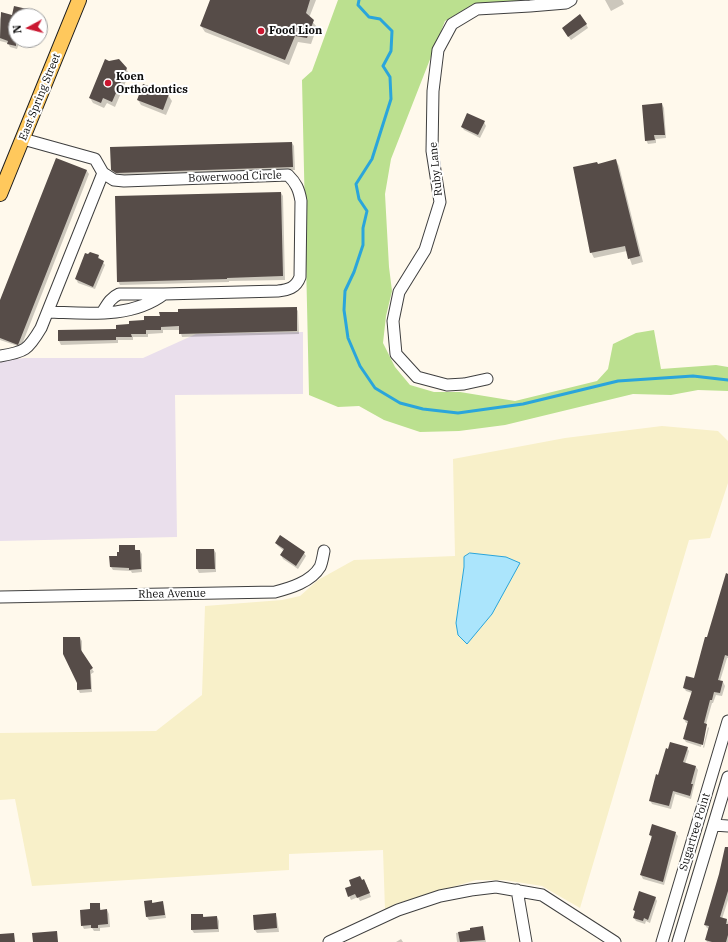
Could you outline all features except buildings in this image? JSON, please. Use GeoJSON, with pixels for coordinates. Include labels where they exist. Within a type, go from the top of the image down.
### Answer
{"type":"FeatureCollection","features":[{"type":"Feature","properties":{"kind":"main road","name":"East Spring Street"},"geometry":{"type":"LineString","coordinates":[[0,194],[79,0]]}},
{"type":"Feature","properties":{"kind":"street","name":"Ruby Lane"},"geometry":{"type":"LineString","coordinates":[[487,379],[464,384],[447,385],[424,379],[417,376],[396,354],[393,321],[399,292],[425,250],[440,202],[432,151],[433,91],[438,50],[452,24],[476,9],[566,3],[571,0]]}},
{"type":"Feature","properties":{"kind":"street"},"geometry":{"type":"LineString","coordinates":[[0,356],[22,352],[32,344],[48,312],[103,173],[95,158],[23,139]]}},
{"type":"Feature","properties":{"kind":"street","name":"Bowerwood Circle"},"geometry":{"type":"LineString","coordinates":[[102,313],[108,302],[119,294],[287,290],[294,286],[300,277],[301,201],[299,189],[288,175],[114,180],[103,173]]}},
{"type":"Feature","properties":{"kind":"street"},"geometry":{"type":"LineString","coordinates":[[48,312],[109,313],[144,306],[164,294]]}},
{"type":"Feature","properties":{"kind":"street","name":"Rhea Avenue"},"geometry":{"type":"LineString","coordinates":[[0,597],[275,592],[292,587],[308,579],[320,567],[324,551]]}},
{"type":"Feature","properties":{"kind":"street","name":"Sugartree Point"},"geometry":{"type":"LineString","coordinates":[[662,942],[728,721]]}},
{"type":"Feature","properties":{"kind":"street","name":"Sugartree Point"},"geometry":{"type":"LineString","coordinates":[[678,942],[728,777]]}},
{"type":"Feature","properties":{"kind":"street"},"geometry":{"type":"LineString","coordinates":[[714,825],[728,826]]}},
{"type":"Feature","properties":{"kind":"street"},"geometry":{"type":"LineString","coordinates":[[329,942],[398,910],[440,896],[496,887],[542,895],[615,942]]}},
{"type":"Feature","properties":{"kind":"street"},"geometry":{"type":"LineString","coordinates":[[517,890],[526,942]]}},
{"type":"Feature","properties":{"kind":"shaded area"},"geometry":{"type":"Polygon","coordinates":[[[303,332],[303,394],[175,395],[177,537],[0,541],[0,361],[25,358],[143,358],[196,334],[303,332]]]}},
{"type":"Feature","properties":{"kind":"shaded area"},"geometry":{"type":"Polygon","coordinates":[[[662,426],[718,431],[728,441],[728,483],[710,538],[689,540],[580,908],[542,886],[504,880],[476,880],[395,904],[385,910],[383,850],[289,854],[289,870],[32,886],[15,799],[0,800],[0,733],[156,731],[202,695],[205,606],[282,600],[300,596],[318,580],[354,560],[455,556],[453,459],[565,438],[662,426]]]}},
{"type":"Feature","properties":{"kind":"green space"},"geometry":{"type":"Polygon","coordinates":[[[338,0],[529,0],[474,4],[445,21],[391,159],[385,194],[389,267],[392,291],[386,316],[383,343],[395,367],[410,385],[434,392],[460,392],[515,401],[597,381],[608,369],[613,344],[636,333],[654,330],[661,369],[716,365],[728,367],[728,391],[698,390],[671,395],[633,394],[505,425],[459,431],[420,432],[384,420],[359,406],[338,407],[309,395],[302,80],[312,71],[338,0]]]}},
{"type":"Feature","properties":{"kind":"water"},"geometry":{"type":"Polygon","coordinates":[[[470,553],[506,557],[520,563],[492,614],[467,644],[458,635],[456,623],[464,567],[464,557],[470,553]]]}},
{"type":"Feature","properties":{"kind":"waterway"},"geometry":{"type":"LineString","coordinates":[[359,0],[358,5],[369,17],[380,19],[392,31],[391,51],[383,66],[390,77],[391,99],[372,159],[356,184],[359,199],[367,211],[363,228],[363,245],[354,272],[345,291],[344,310],[348,338],[360,366],[375,388],[400,403],[423,409],[458,413],[523,404],[618,381],[693,376],[728,380]]}},
{"type":"Feature","properties":{"kind":"place","name":"Food Lion"},"geometry":{"type":"Point","coordinates":[261,31]}},
{"type":"Feature","properties":{"kind":"place","name":"Koen Orthodontics"},"geometry":{"type":"Point","coordinates":[108,83]}}]}
